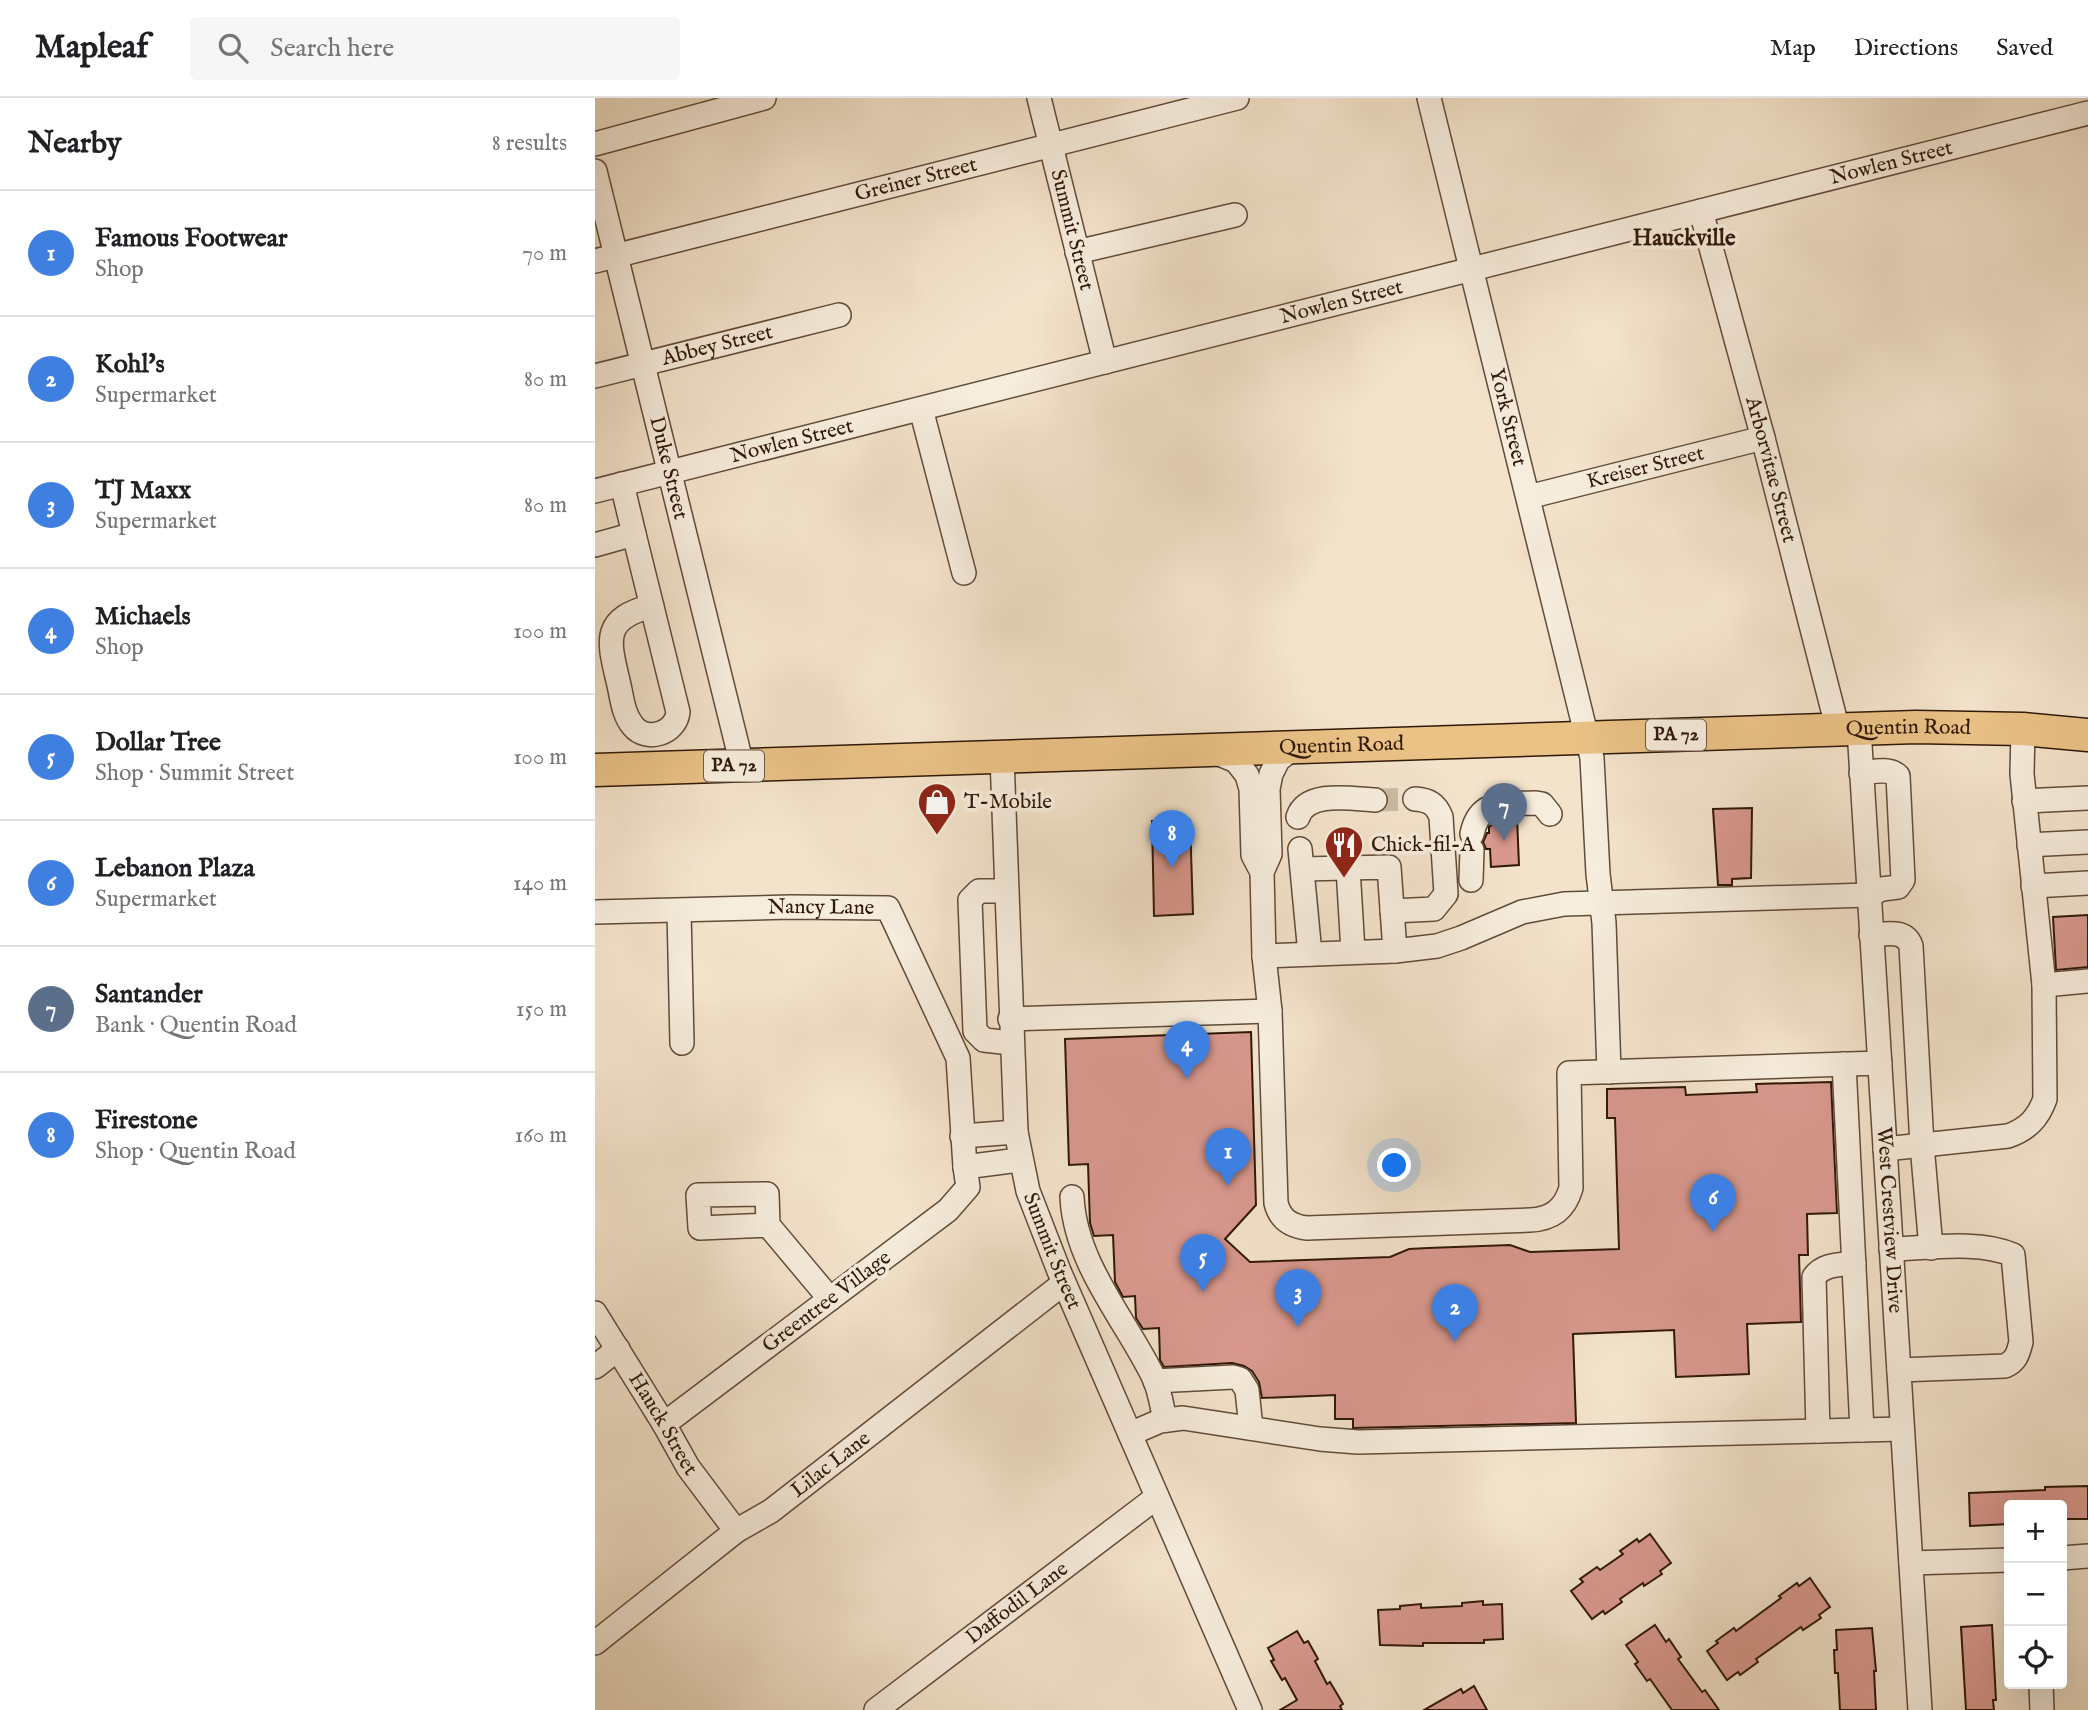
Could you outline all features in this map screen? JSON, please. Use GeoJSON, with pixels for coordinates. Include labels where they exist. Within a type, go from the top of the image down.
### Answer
{"type":"FeatureCollection","features":[{"type":"Feature","properties":{"kind":"highway","name":"Quentin Road"},"geometry":{"type":"LineString","coordinates":[[595,770],[1916,727],[2023,729],[2088,735]]}},
{"type":"Feature","properties":{"kind":"street"},"geometry":{"type":"LineString","coordinates":[[595,144],[764,98]]}},
{"type":"Feature","properties":{"kind":"street","name":"Summit Street"},"geometry":{"type":"LineString","coordinates":[[1039,98],[1105,362]]}},
{"type":"Feature","properties":{"kind":"street","name":"Greiner Street"},"geometry":{"type":"LineString","coordinates":[[605,258],[1237,98]]}},
{"type":"Feature","properties":{"kind":"street","name":"York Street"},"geometry":{"type":"LineString","coordinates":[[1429,98],[1587,738],[1595,780],[1609,1072]]}},
{"type":"Feature","properties":{"kind":"street","name":"Nowlen Street"},"geometry":{"type":"LineString","coordinates":[[595,491],[2088,113]]}},
{"type":"Feature","properties":{"kind":"street","name":"Duke Street"},"geometry":{"type":"LineString","coordinates":[[595,171],[605,258],[643,364],[742,765]]}},
{"type":"Feature","properties":{"kind":"street","name":"Arborvitae Street"},"geometry":{"type":"LineString","coordinates":[[1701,211],[1763,438],[1849,729]]}},
{"type":"Feature","properties":{"kind":"street"},"geometry":{"type":"LineString","coordinates":[[1077,252],[1235,215]]}},
{"type":"Feature","properties":{"kind":"street","name":"Abbey Street"},"geometry":{"type":"LineString","coordinates":[[595,376],[839,315]]}},
{"type":"Feature","properties":{"kind":"street"},"geometry":{"type":"LineString","coordinates":[[921,409],[964,573]]}},
{"type":"Feature","properties":{"kind":"street","name":"Kreiser Street"},"geometry":{"type":"LineString","coordinates":[[1528,497],[1763,438]]}},
{"type":"Feature","properties":{"kind":"street"},"geometry":{"type":"LineString","coordinates":[[622,484],[634,534],[652,606],[678,712],[673,727],[653,734],[639,732],[626,714],[610,644],[616,625],[623,617],[632,611],[652,606]]}},
{"type":"Feature","properties":{"kind":"street"},"geometry":{"type":"LineString","coordinates":[[595,545],[634,534]]}},
{"type":"Feature","properties":{"kind":"street","name":"West Crestview Drive"},"geometry":{"type":"LineString","coordinates":[[1849,729],[1861,774],[1920,1710]]}},
{"type":"Feature","properties":{"kind":"street"},"geometry":{"type":"LineString","coordinates":[[1885,1149],[2008,1136],[2021,1132],[2040,1113],[2045,1099],[2044,985],[2024,801],[2023,729]]}},
{"type":"Feature","properties":{"kind":"street"},"geometry":{"type":"LineString","coordinates":[[1294,747],[1278,760],[1271,774],[1268,789],[1270,854],[1262,872],[1264,956],[1270,1011],[1276,1203],[1285,1220],[1299,1227],[1530,1220],[1547,1217],[1561,1208],[1571,1188],[1569,1073],[1880,1063]]}},
{"type":"Feature","properties":{"kind":"street"},"geometry":{"type":"LineString","coordinates":[[1209,750],[1235,761],[1247,775],[1251,789],[1253,855],[1262,872]]}},
{"type":"Feature","properties":{"kind":"street","name":"Summit Street"},"geometry":{"type":"LineString","coordinates":[[1002,757],[1011,1043],[1020,1157],[1035,1213],[1250,1710]]}},
{"type":"Feature","properties":{"kind":"street"},"geometry":{"type":"LineString","coordinates":[[1264,956],[1395,951],[1449,943],[1506,917],[1537,908],[1602,902],[1869,895],[1882,889],[1898,887],[1903,880],[1898,779],[1893,772],[1888,771],[1861,774]]}},
{"type":"Feature","properties":{"kind":"street"},"geometry":{"type":"LineString","coordinates":[[2024,801],[2088,798]]}},
{"type":"Feature","properties":{"kind":"street"},"geometry":{"type":"LineString","coordinates":[[1299,817],[1301,807],[1309,802],[1327,799],[1375,800]]}},
{"type":"Feature","properties":{"kind":"street"},"geometry":{"type":"LineString","coordinates":[[1392,911],[1434,909],[1446,894],[1441,817],[1437,807],[1426,800],[1415,799]]}},
{"type":"Feature","properties":{"kind":"street"},"geometry":{"type":"LineString","coordinates":[[1471,880],[1472,842],[1477,818],[1490,806],[1535,803],[1542,804],[1550,814]]}},
{"type":"Feature","properties":{"kind":"street"},"geometry":{"type":"LineString","coordinates":[[2029,845],[2088,842]]}},
{"type":"Feature","properties":{"kind":"street"},"geometry":{"type":"LineString","coordinates":[[1310,954],[1301,859],[1348,868],[1389,867],[1395,951]]}},
{"type":"Feature","properties":{"kind":"street"},"geometry":{"type":"LineString","coordinates":[[1348,868],[1353,953]]}},
{"type":"Feature","properties":{"kind":"street"},"geometry":{"type":"LineString","coordinates":[[2033,886],[2088,883]]}},
{"type":"Feature","properties":{"kind":"street"},"geometry":{"type":"LineString","coordinates":[[1006,891],[979,891],[970,900],[970,913],[975,1031],[984,1040],[1011,1043]]}},
{"type":"Feature","properties":{"kind":"street","name":"Nancy Lane"},"geometry":{"type":"LineString","coordinates":[[595,912],[791,907],[888,908],[958,1058],[962,1136]]}},
{"type":"Feature","properties":{"kind":"street"},"geometry":{"type":"LineString","coordinates":[[679,911],[682,1043]]}},
{"type":"Feature","properties":{"kind":"street"},"geometry":{"type":"LineString","coordinates":[[1871,935],[1903,935],[1911,946],[1922,1145],[1931,1248]]}},
{"type":"Feature","properties":{"kind":"street"},"geometry":{"type":"LineString","coordinates":[[2044,985],[2088,981]]}},
{"type":"Feature","properties":{"kind":"street"},"geometry":{"type":"LineString","coordinates":[[1010,1019],[1270,1011]]}},
{"type":"Feature","properties":{"kind":"street"},"geometry":{"type":"LineString","coordinates":[[1844,1064],[1862,1430]]}},
{"type":"Feature","properties":{"kind":"street"},"geometry":{"type":"LineString","coordinates":[[962,1136],[1016,1132]]}},
{"type":"Feature","properties":{"kind":"street","name":"Greentree Village"},"geometry":{"type":"LineString","coordinates":[[664,1424],[949,1210],[968,1187],[962,1136]]}},
{"type":"Feature","properties":{"kind":"street"},"geometry":{"type":"LineString","coordinates":[[965,1167],[1011,1161],[1020,1157]]}},
{"type":"Feature","properties":{"kind":"street"},"geometry":{"type":"LineString","coordinates":[[1072,1197],[1077,1231],[1155,1381],[1165,1420]]}},
{"type":"Feature","properties":{"kind":"street"},"geometry":{"type":"LineString","coordinates":[[768,1225],[830,1299]]}},
{"type":"Feature","properties":{"kind":"street"},"geometry":{"type":"LineString","coordinates":[[1852,1230],[1890,1225]]}},
{"type":"Feature","properties":{"kind":"street"},"geometry":{"type":"LineString","coordinates":[[1891,1249],[1980,1247],[2013,1255],[2021,1342],[2017,1356],[2012,1363],[2005,1366],[1899,1370]]}},
{"type":"Feature","properties":{"kind":"street","name":"Lilac Lane"},"geometry":{"type":"LineString","coordinates":[[595,1643],[625,1622],[736,1531],[771,1511],[1088,1256]]}},
{"type":"Feature","properties":{"kind":"street"},"geometry":{"type":"LineString","coordinates":[[1818,1431],[1814,1277],[1821,1269],[1854,1263]]}},
{"type":"Feature","properties":{"kind":"street","name":"Hauck Street"},"geometry":{"type":"LineString","coordinates":[[595,1313],[688,1467],[736,1531]]}},
{"type":"Feature","properties":{"kind":"street"},"geometry":{"type":"LineString","coordinates":[[595,1367],[618,1349]]}},
{"type":"Feature","properties":{"kind":"street"},"geometry":{"type":"LineString","coordinates":[[1155,1381],[1240,1378],[1247,1390],[1251,1428]]}},
{"type":"Feature","properties":{"kind":"street"},"geometry":{"type":"LineString","coordinates":[[1130,1434],[1165,1420],[1193,1419],[1358,1442],[1902,1429]]}},
{"type":"Feature","properties":{"kind":"street","name":"Daffodil Lane"},"geometry":{"type":"LineString","coordinates":[[876,1710],[1157,1497]]}},
{"type":"Feature","properties":{"kind":"street"},"geometry":{"type":"LineString","coordinates":[[2067,1558],[2088,1556]]}},
{"type":"Feature","properties":{"kind":"street"},"geometry":{"type":"LineString","coordinates":[[1911,1563],[2004,1560]]}},
{"type":"Feature","properties":{"kind":"street"},"geometry":{"type":"LineString","coordinates":[[2041,1689],[2042,1710]]}},
{"type":"Feature","properties":{"kind":"building"},"geometry":{"type":"Polygon","coordinates":[[[1752,808],[1751,878],[1732,879],[1732,885],[1718,885],[1713,809],[1752,808]]]}},
{"type":"Feature","properties":{"kind":"building"},"geometry":{"type":"Polygon","coordinates":[[[1517,818],[1519,865],[1491,867],[1490,849],[1486,849],[1483,842],[1489,833],[1489,827],[1500,819],[1517,818]]]}},
{"type":"Feature","properties":{"kind":"building"},"geometry":{"type":"Polygon","coordinates":[[[1190,820],[1193,914],[1154,916],[1152,821],[1190,820]]]}},
{"type":"Feature","properties":{"kind":"building"},"geometry":{"type":"Polygon","coordinates":[[[2088,915],[2088,967],[2056,970],[2053,917],[2088,915]]]}},
{"type":"Feature","properties":{"kind":"building"},"geometry":{"type":"Polygon","coordinates":[[[1251,1032],[1256,1205],[1225,1239],[1250,1262],[1390,1257],[1409,1249],[1510,1245],[1530,1252],[1619,1249],[1615,1118],[1607,1118],[1607,1089],[1685,1087],[1686,1095],[1757,1092],[1756,1084],[1831,1082],[1837,1213],[1807,1214],[1808,1255],[1799,1255],[1801,1322],[1747,1324],[1749,1374],[1676,1377],[1674,1330],[1573,1334],[1576,1423],[1353,1428],[1353,1419],[1335,1419],[1335,1395],[1262,1398],[1259,1382],[1252,1371],[1232,1363],[1164,1367],[1160,1360],[1159,1328],[1143,1329],[1136,1318],[1135,1296],[1123,1297],[1115,1282],[1113,1235],[1094,1236],[1090,1223],[1088,1164],[1069,1165],[1065,1039],[1251,1032]]]}},
{"type":"Feature","properties":{"kind":"building"},"geometry":{"type":"Polygon","coordinates":[[[2088,1486],[2088,1519],[2067,1519],[2067,1500],[2004,1500],[2004,1524],[1970,1526],[1969,1493],[2045,1490],[2045,1487],[2088,1486]]]}},
{"type":"Feature","properties":{"kind":"building"},"geometry":{"type":"Polygon","coordinates":[[[1650,1534],[1671,1563],[1660,1571],[1662,1574],[1620,1599],[1622,1602],[1605,1614],[1603,1611],[1592,1619],[1571,1591],[1583,1582],[1580,1579],[1597,1567],[1600,1570],[1623,1554],[1620,1551],[1650,1534]]]}},
{"type":"Feature","properties":{"kind":"building"},"geometry":{"type":"Polygon","coordinates":[[[1810,1578],[1830,1607],[1819,1615],[1821,1618],[1803,1630],[1801,1627],[1756,1659],[1758,1662],[1740,1675],[1738,1672],[1727,1680],[1707,1651],[1718,1643],[1716,1641],[1734,1628],[1736,1631],[1797,1583],[1799,1586],[1810,1578]]]}},
{"type":"Feature","properties":{"kind":"building"},"geometry":{"type":"Polygon","coordinates":[[[1483,1601],[1483,1605],[1502,1604],[1503,1639],[1484,1640],[1484,1643],[1423,1643],[1423,1646],[1380,1645],[1378,1610],[1421,1604],[1421,1608],[1462,1606],[1462,1603],[1483,1601]]]}},
{"type":"Feature","properties":{"kind":"building"},"geometry":{"type":"Polygon","coordinates":[[[1655,1625],[1666,1642],[1669,1639],[1681,1657],[1678,1659],[1719,1710],[1672,1710],[1650,1679],[1647,1681],[1626,1645],[1655,1625]]]}},
{"type":"Feature","properties":{"kind":"building"},"geometry":{"type":"Polygon","coordinates":[[[1992,1625],[1996,1700],[1993,1700],[1994,1710],[1966,1710],[1961,1627],[1992,1625]]]}},
{"type":"Feature","properties":{"kind":"building"},"geometry":{"type":"Polygon","coordinates":[[[1872,1628],[1876,1710],[1840,1710],[1838,1673],[1835,1673],[1836,1630],[1872,1628]]]}},
{"type":"Feature","properties":{"kind":"building"},"geometry":{"type":"Polygon","coordinates":[[[1297,1631],[1304,1643],[1308,1641],[1327,1684],[1330,1682],[1343,1704],[1340,1706],[1342,1710],[1280,1710],[1297,1700],[1285,1678],[1282,1680],[1271,1661],[1274,1660],[1268,1648],[1297,1631]]]}},
{"type":"Feature","properties":{"kind":"building"},"geometry":{"type":"Polygon","coordinates":[[[1474,1686],[1487,1710],[1424,1710],[1461,1689],[1463,1693],[1474,1686]]]}},
{"type":"Feature","properties":{"kind":"tunnel"},"geometry":{"type":"LineString","coordinates":[[1375,800],[1415,799]]}},
{"type":"Feature","properties":{"kind":"place","name":"T-Mobile"},"geometry":{"type":"Point","coordinates":[937,836]}},
{"type":"Feature","properties":{"kind":"place","name":"Santander"},"geometry":{"type":"Point","coordinates":[1504,841]}},
{"type":"Feature","properties":{"kind":"place","name":"Firestone"},"geometry":{"type":"Point","coordinates":[1172,868]}},
{"type":"Feature","properties":{"kind":"place","name":"Chick-fil-A"},"geometry":{"type":"Point","coordinates":[1344,879]}},
{"type":"Feature","properties":{"kind":"place","name":"Michaels"},"geometry":{"type":"Point","coordinates":[1187,1079]}},
{"type":"Feature","properties":{"kind":"place","name":"Famous Footwear"},"geometry":{"type":"Point","coordinates":[1228,1186]}},
{"type":"Feature","properties":{"kind":"place","name":"Lebanon Plaza"},"geometry":{"type":"Point","coordinates":[1713,1232]}},
{"type":"Feature","properties":{"kind":"place","name":"Dollar Tree"},"geometry":{"type":"Point","coordinates":[1203,1292]}},
{"type":"Feature","properties":{"kind":"place","name":"TJ Maxx"},"geometry":{"type":"Point","coordinates":[1298,1327]}},
{"type":"Feature","properties":{"kind":"place","name":"Kohl's"},"geometry":{"type":"Point","coordinates":[1455,1342]}},
{"type":"Feature","properties":{"kind":"district","name":"Hauckville"},"geometry":{"type":"Point","coordinates":[1684,238]}}]}
